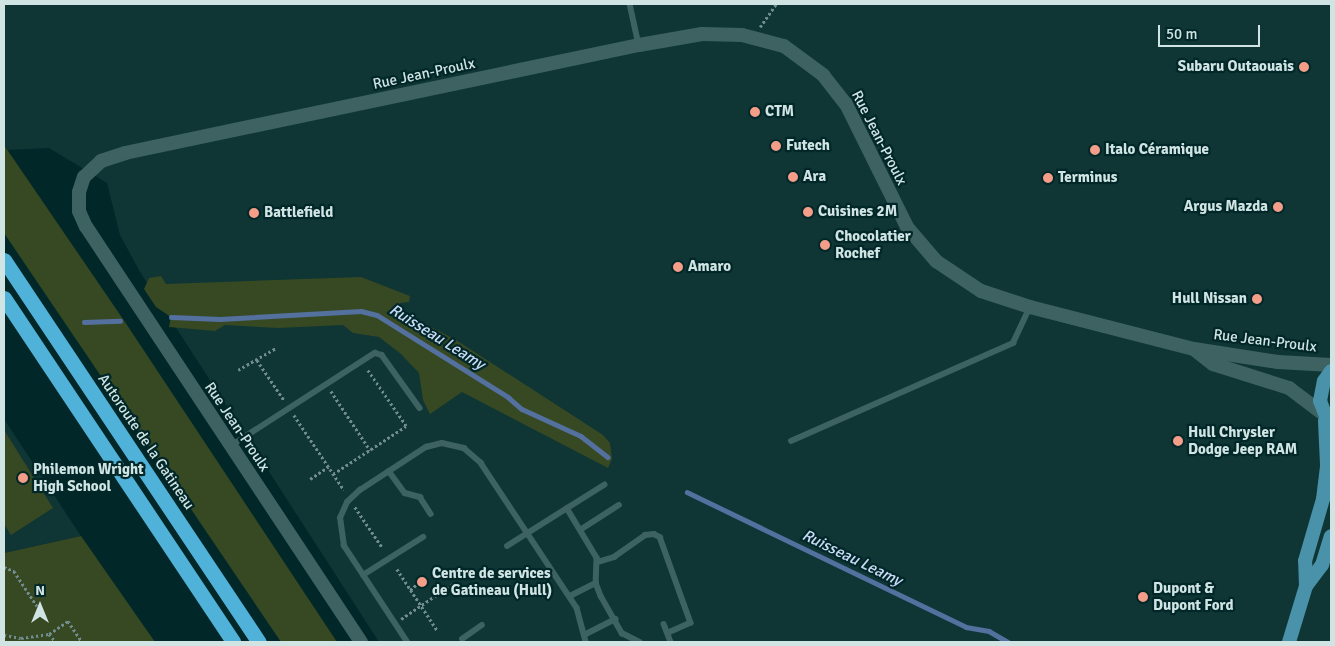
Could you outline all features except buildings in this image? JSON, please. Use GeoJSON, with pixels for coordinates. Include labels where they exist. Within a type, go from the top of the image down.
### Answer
{"type":"FeatureCollection","features":[{"type":"Feature","properties":{"kind":"highway","name":"Autoroute de la Gatineau"},"geometry":{"type":"LineString","coordinates":[[4,260],[259,642]]}},
{"type":"Feature","properties":{"kind":"highway"},"geometry":{"type":"LineString","coordinates":[[4,298],[233,642]]}},
{"type":"Feature","properties":{"kind":"main road"},"geometry":{"type":"LineString","coordinates":[[1289,642],[1306,586],[1305,561],[1323,499],[1326,470],[1326,421],[1321,391],[1331,371]]}},
{"type":"Feature","properties":{"kind":"main road"},"geometry":{"type":"LineString","coordinates":[[1306,586],[1322,565],[1331,536]]}},
{"type":"Feature","properties":{"kind":"street","name":"Rue Jean-Proulx"},"geometry":{"type":"LineString","coordinates":[[361,642],[86,227],[78,196],[90,171],[101,161],[125,154],[639,45],[694,35],[734,34],[771,41],[799,55],[823,75],[846,104],[899,214],[926,250],[948,271],[981,291],[1030,307],[1194,349],[1278,362],[1331,365]]}},
{"type":"Feature","properties":{"kind":"street","name":"Rue Jean-Proulx"},"geometry":{"type":"LineString","coordinates":[[1194,349],[1213,364],[1289,388],[1326,421]]}},
{"type":"Feature","properties":{"kind":"lane"},"geometry":{"type":"LineString","coordinates":[[630,4],[639,45]]}},
{"type":"Feature","properties":{"kind":"lane"},"geometry":{"type":"LineString","coordinates":[[791,441],[1013,343],[1030,307]]}},
{"type":"Feature","properties":{"kind":"lane"},"geometry":{"type":"LineString","coordinates":[[230,446],[375,353],[382,355],[420,408]]}},
{"type":"Feature","properties":{"kind":"lane"},"geometry":{"type":"LineString","coordinates":[[407,642],[342,541],[340,518],[351,497],[432,445],[448,443],[464,448],[481,463],[570,596],[586,634],[586,642]]}},
{"type":"Feature","properties":{"kind":"lane"},"geometry":{"type":"LineString","coordinates":[[389,471],[405,493],[420,497],[431,514]]}},
{"type":"Feature","properties":{"kind":"lane"},"geometry":{"type":"LineString","coordinates":[[506,546],[604,485]]}},
{"type":"Feature","properties":{"kind":"lane"},"geometry":{"type":"LineString","coordinates":[[580,530],[619,505]]}},
{"type":"Feature","properties":{"kind":"lane"},"geometry":{"type":"LineString","coordinates":[[567,508],[598,562],[596,582],[615,619],[626,636],[640,642]]}},
{"type":"Feature","properties":{"kind":"lane"},"geometry":{"type":"LineString","coordinates":[[598,562],[614,557],[645,535],[654,534],[660,537],[691,623],[669,633]]}},
{"type":"Feature","properties":{"kind":"lane"},"geometry":{"type":"LineString","coordinates":[[363,576],[423,536]]}},
{"type":"Feature","properties":{"kind":"lane"},"geometry":{"type":"LineString","coordinates":[[570,596],[596,582]]}},
{"type":"Feature","properties":{"kind":"lane"},"geometry":{"type":"LineString","coordinates":[[586,634],[615,619]]}},
{"type":"Feature","properties":{"kind":"lane"},"geometry":{"type":"LineString","coordinates":[[664,624],[671,642]]}},
{"type":"Feature","properties":{"kind":"lane"},"geometry":{"type":"LineString","coordinates":[[462,639],[482,625]]}},
{"type":"Feature","properties":{"kind":"path"},"geometry":{"type":"LineString","coordinates":[[760,25],[776,4]]}},
{"type":"Feature","properties":{"kind":"path"},"geometry":{"type":"LineString","coordinates":[[238,370],[276,348]]}},
{"type":"Feature","properties":{"kind":"path"},"geometry":{"type":"LineString","coordinates":[[257,360],[284,400]]}},
{"type":"Feature","properties":{"kind":"path"},"geometry":{"type":"LineString","coordinates":[[333,474],[406,426],[366,368]]}},
{"type":"Feature","properties":{"kind":"path"},"geometry":{"type":"LineString","coordinates":[[331,392],[370,450]]}},
{"type":"Feature","properties":{"kind":"path"},"geometry":{"type":"LineString","coordinates":[[294,415],[344,490]]}},
{"type":"Feature","properties":{"kind":"path"},"geometry":{"type":"LineString","coordinates":[[385,433],[388,438]]}},
{"type":"Feature","properties":{"kind":"path"},"geometry":{"type":"LineString","coordinates":[[348,457],[352,462]]}},
{"type":"Feature","properties":{"kind":"path"},"geometry":{"type":"LineString","coordinates":[[310,479],[328,467]]}},
{"type":"Feature","properties":{"kind":"path"},"geometry":{"type":"LineString","coordinates":[[355,507],[382,547]]}},
{"type":"Feature","properties":{"kind":"path"},"geometry":{"type":"LineString","coordinates":[[4,567],[14,571],[37,606]]}},
{"type":"Feature","properties":{"kind":"path"},"geometry":{"type":"LineString","coordinates":[[396,569],[437,630]]}},
{"type":"Feature","properties":{"kind":"path"},"geometry":{"type":"LineString","coordinates":[[402,618],[454,583]]}},
{"type":"Feature","properties":{"kind":"path"},"geometry":{"type":"LineString","coordinates":[[410,590],[416,586]]}},
{"type":"Feature","properties":{"kind":"path"},"geometry":{"type":"LineString","coordinates":[[4,635],[21,638],[49,634],[68,622],[82,642]]}},
{"type":"Feature","properties":{"kind":"path"},"geometry":{"type":"LineString","coordinates":[[49,634],[56,642]]}},
{"type":"Feature","properties":{"kind":"shaded area"},"geometry":{"type":"Polygon","coordinates":[[[4,4],[1331,4],[1331,642],[379,642],[140,272],[120,235],[107,183],[49,148],[8,150],[4,145],[4,4]]]}},
{"type":"Feature","properties":{"kind":"shaded area","name":"Philemon Wright High School"},"geometry":{"type":"Polygon","coordinates":[[[4,419],[81,536],[4,553],[4,419]]]}},
{"type":"Feature","properties":{"kind":"green space"},"geometry":{"type":"Polygon","coordinates":[[[4,145],[125,322],[337,642],[281,642],[4,233],[4,145]]]}},
{"type":"Feature","properties":{"kind":"green space"},"geometry":{"type":"Polygon","coordinates":[[[161,276],[166,284],[361,277],[410,296],[409,302],[400,303],[401,311],[456,340],[603,435],[610,443],[612,459],[608,468],[462,392],[430,414],[423,400],[419,373],[401,354],[379,337],[353,333],[343,325],[278,328],[225,325],[215,331],[169,327],[171,317],[156,307],[144,289],[149,278],[161,276]]]}},
{"type":"Feature","properties":{"kind":"green space"},"geometry":{"type":"Polygon","coordinates":[[[4,430],[53,508],[11,535],[4,524],[4,430]]]}},
{"type":"Feature","properties":{"kind":"green space"},"geometry":{"type":"Polygon","coordinates":[[[81,536],[155,642],[4,642],[4,553],[81,536]]]}},
{"type":"Feature","properties":{"kind":"waterway","name":"Ruisseau Leamy"},"geometry":{"type":"LineString","coordinates":[[171,317],[220,319],[361,311],[377,315],[508,397],[522,409],[581,436],[608,457]]}},
{"type":"Feature","properties":{"kind":"waterway","name":"Ruisseau Leamy"},"geometry":{"type":"LineString","coordinates":[[84,322],[120,321]]}},
{"type":"Feature","properties":{"kind":"waterway","name":"Ruisseau Leamy"},"geometry":{"type":"LineString","coordinates":[[687,492],[966,627],[989,631],[1008,642]]}},
{"type":"Feature","properties":{"kind":"place","name":"Subaru Outaouais"},"geometry":{"type":"Point","coordinates":[1304,67]}},
{"type":"Feature","properties":{"kind":"place","name":"CTM"},"geometry":{"type":"Point","coordinates":[755,112]}},
{"type":"Feature","properties":{"kind":"place","name":"Futech"},"geometry":{"type":"Point","coordinates":[776,146]}},
{"type":"Feature","properties":{"kind":"place","name":"Italo Céramique"},"geometry":{"type":"Point","coordinates":[1095,150]}},
{"type":"Feature","properties":{"kind":"place","name":"Ara"},"geometry":{"type":"Point","coordinates":[793,177]}},
{"type":"Feature","properties":{"kind":"place","name":"Terminus"},"geometry":{"type":"Point","coordinates":[1048,178]}},
{"type":"Feature","properties":{"kind":"place","name":"Argus Mazda"},"geometry":{"type":"Point","coordinates":[1278,207]}},
{"type":"Feature","properties":{"kind":"place","name":"Cuisines 2M"},"geometry":{"type":"Point","coordinates":[808,212]}},
{"type":"Feature","properties":{"kind":"place","name":"Battlefield"},"geometry":{"type":"Point","coordinates":[254,213]}},
{"type":"Feature","properties":{"kind":"place","name":"Chocolatier Rochef"},"geometry":{"type":"Point","coordinates":[825,245]}},
{"type":"Feature","properties":{"kind":"place","name":"Amaro"},"geometry":{"type":"Point","coordinates":[678,267]}},
{"type":"Feature","properties":{"kind":"place","name":"Hull Nissan"},"geometry":{"type":"Point","coordinates":[1257,299]}},
{"type":"Feature","properties":{"kind":"place","name":"Hull Chrysler Dodge Jeep RAM"},"geometry":{"type":"Point","coordinates":[1178,441]}},
{"type":"Feature","properties":{"kind":"place","name":"Philemon Wright High School"},"geometry":{"type":"Point","coordinates":[23,478]}},
{"type":"Feature","properties":{"kind":"place","name":"Centre de services de Gatineau (Hull)"},"geometry":{"type":"Point","coordinates":[422,582]}},
{"type":"Feature","properties":{"kind":"place","name":"Dupont & Dupont Ford"},"geometry":{"type":"Point","coordinates":[1143,597]}}]}
